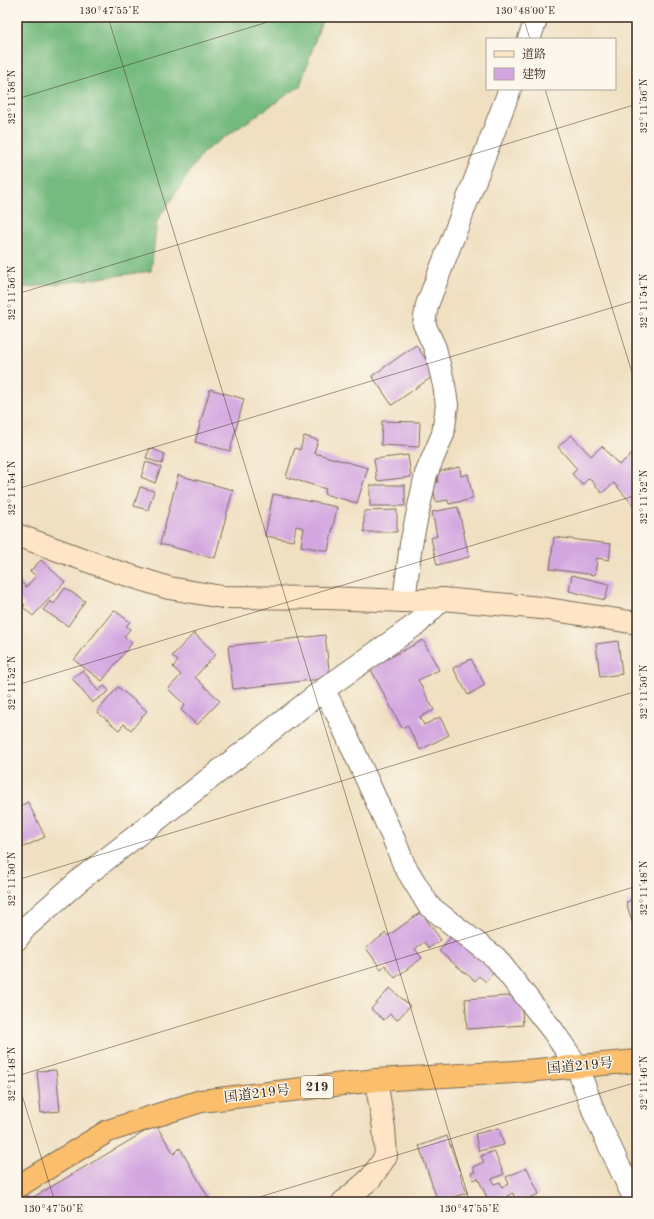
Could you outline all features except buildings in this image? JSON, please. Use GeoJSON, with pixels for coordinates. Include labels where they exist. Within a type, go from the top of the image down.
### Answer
{"type":"FeatureCollection","features":[{"type":"Feature","properties":{"kind":"highway","name":"国道219号"},"geometry":{"type":"LineString","coordinates":[[17,1187],[108,1131],[201,1101],[376,1080],[514,1072],[637,1061]]}},
{"type":"Feature","properties":{"kind":"street"},"geometry":{"type":"LineString","coordinates":[[529,38],[537,17]]}},
{"type":"Feature","properties":{"kind":"street"},"geometry":{"type":"LineString","coordinates":[[404,601],[410,544],[426,474],[444,434],[447,405],[435,348],[424,324],[427,305],[510,90]]}},
{"type":"Feature","properties":{"kind":"street"},"geometry":{"type":"LineString","coordinates":[[17,535],[115,571],[169,588],[222,597],[328,598],[404,601],[442,599],[541,608],[637,623]]}},
{"type":"Feature","properties":{"kind":"street"},"geometry":{"type":"LineString","coordinates":[[17,938],[25,928],[81,879],[323,690],[418,623],[442,599]]}},
{"type":"Feature","properties":{"kind":"street"},"geometry":{"type":"LineString","coordinates":[[323,690],[338,716],[404,865],[429,906],[496,958],[553,1031],[577,1066],[595,1115],[636,1202]]}},
{"type":"Feature","properties":{"kind":"street"},"geometry":{"type":"LineString","coordinates":[[343,1202],[371,1178],[386,1156],[384,1128],[376,1080]]}},
{"type":"Feature","properties":{"kind":"green space"},"geometry":{"type":"Polygon","coordinates":[[[17,17],[323,17],[300,86],[203,152],[157,221],[151,271],[17,289],[17,17]]]}}]}
